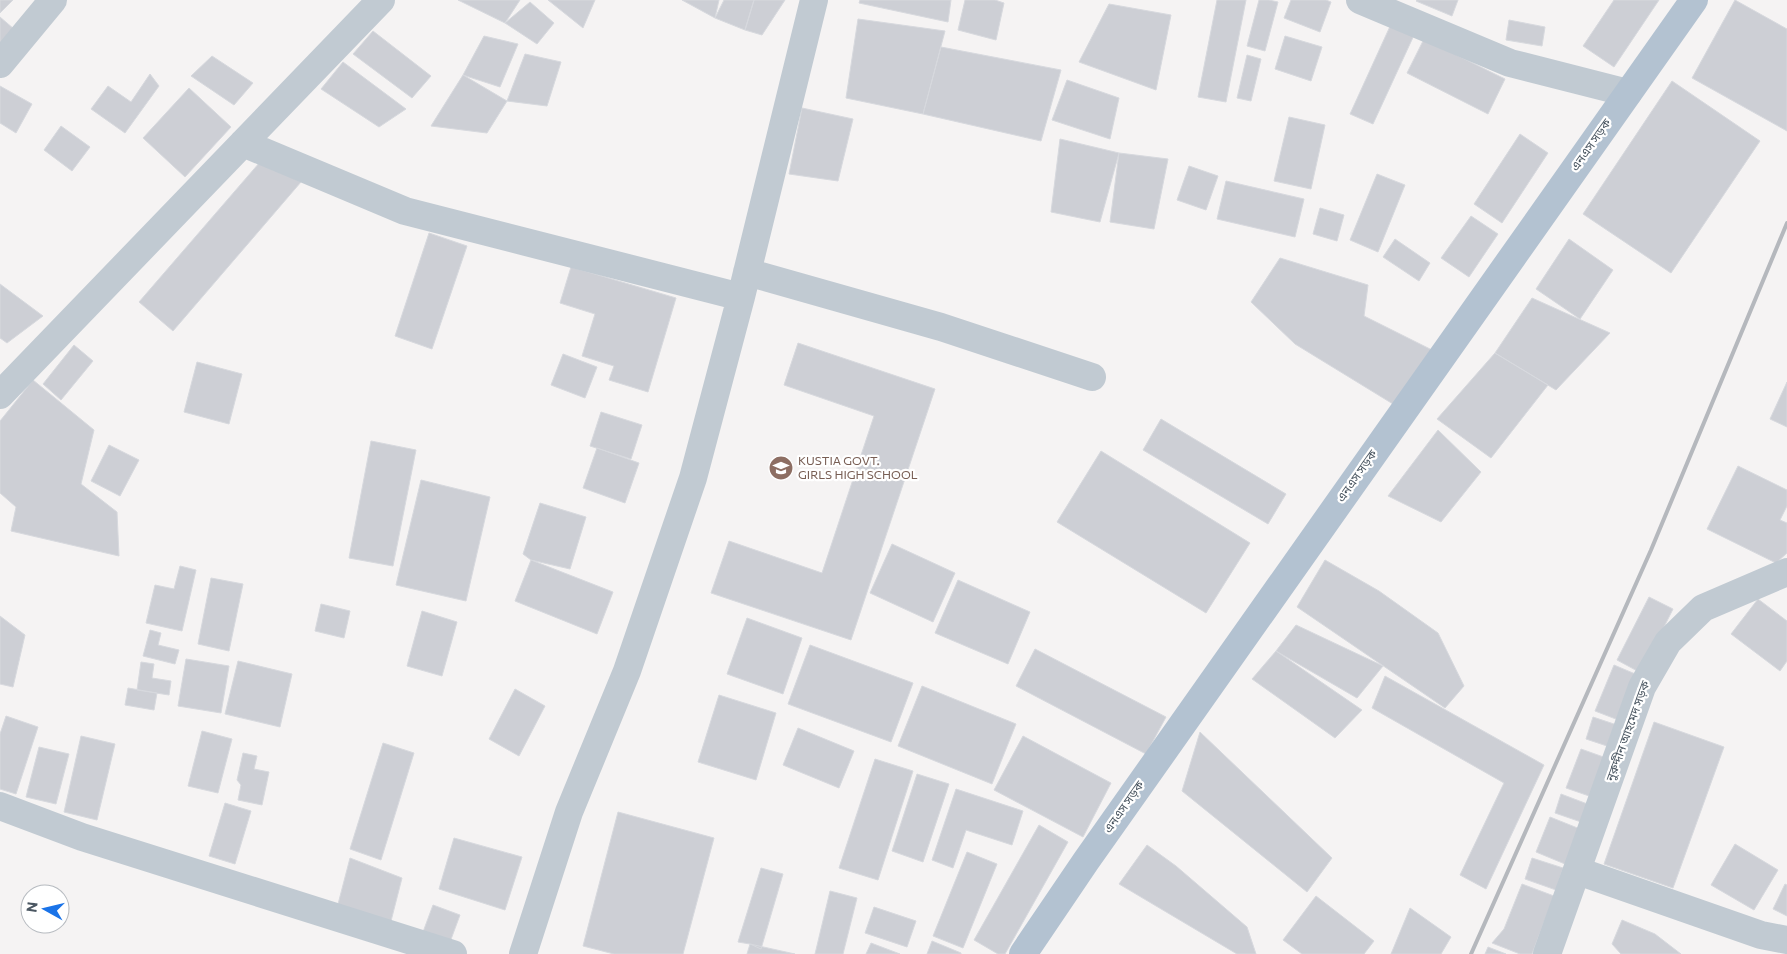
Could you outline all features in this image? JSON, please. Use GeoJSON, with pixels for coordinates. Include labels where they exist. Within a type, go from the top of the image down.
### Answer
{"type":"FeatureCollection","features":[{"type":"Feature","properties":{"kind":"main road","name":"এনএস সড়ক"},"geometry":{"type":"LineString","coordinates":[[1023,954],[1091,852],[1694,0]]}},
{"type":"Feature","properties":{"kind":"street"},"geometry":{"type":"LineString","coordinates":[[0,64],[53,0]]}},
{"type":"Feature","properties":{"kind":"street"},"geometry":{"type":"LineString","coordinates":[[0,395],[381,0]]}},
{"type":"Feature","properties":{"kind":"street"},"geometry":{"type":"LineString","coordinates":[[523,954],[569,812],[627,671],[693,478],[744,284],[814,0]]}},
{"type":"Feature","properties":{"kind":"street"},"geometry":{"type":"LineString","coordinates":[[1360,0],[1510,63],[1628,93]]}},
{"type":"Feature","properties":{"kind":"street"},"geometry":{"type":"LineString","coordinates":[[243,143],[405,210],[941,326],[1092,377]]}},
{"type":"Feature","properties":{"kind":"street","name":"নুরুদ্দীন আহমেদ সড়ক"},"geometry":{"type":"LineString","coordinates":[[1547,954],[1642,686],[1668,642],[1703,608],[1787,572]]}},
{"type":"Feature","properties":{"kind":"street"},"geometry":{"type":"LineString","coordinates":[[0,806],[82,837],[453,954]]}},
{"type":"Feature","properties":{"kind":"street"},"geometry":{"type":"LineString","coordinates":[[1578,871],[1761,935],[1787,940]]}},
{"type":"Feature","properties":{"kind":"building"},"geometry":{"type":"Polygon","coordinates":[[[0,0],[13,0],[0,13],[0,0]]]}},
{"type":"Feature","properties":{"kind":"building"},"geometry":{"type":"Polygon","coordinates":[[[458,0],[520,0],[505,23],[458,0]]]}},
{"type":"Feature","properties":{"kind":"building"},"geometry":{"type":"Polygon","coordinates":[[[548,0],[595,0],[583,28],[548,0]]]}},
{"type":"Feature","properties":{"kind":"building"},"geometry":{"type":"Polygon","coordinates":[[[682,0],[719,0],[715,18],[682,0]]]}},
{"type":"Feature","properties":{"kind":"building"},"geometry":{"type":"Polygon","coordinates":[[[724,0],[754,0],[745,30],[715,18],[724,0]]]}},
{"type":"Feature","properties":{"kind":"building"},"geometry":{"type":"Polygon","coordinates":[[[754,0],[785,0],[762,35],[745,30],[754,0]]]}},
{"type":"Feature","properties":{"kind":"building"},"geometry":{"type":"Polygon","coordinates":[[[860,0],[951,0],[948,22],[859,3],[860,0]]]}},
{"type":"Feature","properties":{"kind":"building"},"geometry":{"type":"Polygon","coordinates":[[[965,0],[995,0],[1004,3],[996,40],[958,30],[965,0]]]}},
{"type":"Feature","properties":{"kind":"building"},"geometry":{"type":"Polygon","coordinates":[[[1217,0],[1246,0],[1226,102],[1198,97],[1217,0]]]}},
{"type":"Feature","properties":{"kind":"building"},"geometry":{"type":"Polygon","coordinates":[[[1259,0],[1278,2],[1265,51],[1247,46],[1259,0]]]}},
{"type":"Feature","properties":{"kind":"building"},"geometry":{"type":"Polygon","coordinates":[[[1291,0],[1326,0],[1331,2],[1320,32],[1284,18],[1291,0]]]}},
{"type":"Feature","properties":{"kind":"building"},"geometry":{"type":"Polygon","coordinates":[[[1417,0],[1458,0],[1452,16],[1417,0]]]}},
{"type":"Feature","properties":{"kind":"building"},"geometry":{"type":"Polygon","coordinates":[[[1614,0],[1659,0],[1614,67],[1583,46],[1614,0]]]}},
{"type":"Feature","properties":{"kind":"building"},"geometry":{"type":"Polygon","coordinates":[[[1735,0],[1787,29],[1787,131],[1692,78],[1735,0]]]}},
{"type":"Feature","properties":{"kind":"building"},"geometry":{"type":"Polygon","coordinates":[[[530,2],[554,23],[537,44],[505,23],[530,2]]]}},
{"type":"Feature","properties":{"kind":"building"},"geometry":{"type":"Polygon","coordinates":[[[1109,4],[1171,15],[1156,90],[1079,62],[1109,4]]]}},
{"type":"Feature","properties":{"kind":"building"},"geometry":{"type":"Polygon","coordinates":[[[0,17],[14,29],[0,43],[0,17]]]}},
{"type":"Feature","properties":{"kind":"building"},"geometry":{"type":"Polygon","coordinates":[[[858,19],[945,31],[923,114],[846,98],[858,19]]]}},
{"type":"Feature","properties":{"kind":"building"},"geometry":{"type":"Polygon","coordinates":[[[1509,20],[1545,27],[1542,46],[1506,40],[1509,20]]]}},
{"type":"Feature","properties":{"kind":"building"},"geometry":{"type":"Polygon","coordinates":[[[1392,22],[1415,33],[1373,124],[1350,114],[1392,22]]]}},
{"type":"Feature","properties":{"kind":"building"},"geometry":{"type":"Polygon","coordinates":[[[373,31],[431,76],[412,98],[353,54],[373,31]]]}},
{"type":"Feature","properties":{"kind":"building"},"geometry":{"type":"Polygon","coordinates":[[[484,36],[518,44],[500,87],[463,75],[484,36]]]}},
{"type":"Feature","properties":{"kind":"building"},"geometry":{"type":"Polygon","coordinates":[[[1285,36],[1322,47],[1311,81],[1275,69],[1285,36]]]}},
{"type":"Feature","properties":{"kind":"building"},"geometry":{"type":"Polygon","coordinates":[[[1424,39],[1505,79],[1488,114],[1407,73],[1424,39]]]}},
{"type":"Feature","properties":{"kind":"building"},"geometry":{"type":"Polygon","coordinates":[[[941,47],[1061,70],[1041,141],[923,114],[941,47]]]}},
{"type":"Feature","properties":{"kind":"building"},"geometry":{"type":"Polygon","coordinates":[[[525,54],[561,62],[547,106],[507,101],[525,54]]]}},
{"type":"Feature","properties":{"kind":"building"},"geometry":{"type":"Polygon","coordinates":[[[1247,55],[1261,59],[1251,101],[1237,98],[1247,55]]]}},
{"type":"Feature","properties":{"kind":"building"},"geometry":{"type":"Polygon","coordinates":[[[212,56],[253,83],[234,105],[191,76],[212,56]]]}},
{"type":"Feature","properties":{"kind":"building"},"geometry":{"type":"Polygon","coordinates":[[[343,62],[406,109],[379,127],[321,89],[343,62]]]}},
{"type":"Feature","properties":{"kind":"building"},"geometry":{"type":"Polygon","coordinates":[[[150,74],[159,86],[125,133],[91,109],[108,86],[131,102],[150,74]]]}},
{"type":"Feature","properties":{"kind":"building"},"geometry":{"type":"Polygon","coordinates":[[[463,75],[507,101],[487,133],[431,126],[463,75]]]}},
{"type":"Feature","properties":{"kind":"building"},"geometry":{"type":"Polygon","coordinates":[[[1067,80],[1119,98],[1110,139],[1052,120],[1067,80]]]}},
{"type":"Feature","properties":{"kind":"building"},"geometry":{"type":"Polygon","coordinates":[[[1672,81],[1760,141],[1671,273],[1583,214],[1672,81]]]}},
{"type":"Feature","properties":{"kind":"building"},"geometry":{"type":"Polygon","coordinates":[[[0,86],[32,104],[16,133],[0,123],[0,86]]]}},
{"type":"Feature","properties":{"kind":"building"},"geometry":{"type":"Polygon","coordinates":[[[189,88],[231,127],[185,177],[143,138],[189,88]]]}},
{"type":"Feature","properties":{"kind":"building"},"geometry":{"type":"Polygon","coordinates":[[[802,108],[853,119],[838,181],[789,174],[802,108]]]}},
{"type":"Feature","properties":{"kind":"building"},"geometry":{"type":"Polygon","coordinates":[[[1289,117],[1325,125],[1311,189],[1274,181],[1289,117]]]}},
{"type":"Feature","properties":{"kind":"building"},"geometry":{"type":"Polygon","coordinates":[[[61,126],[90,147],[72,171],[44,150],[61,126]]]}},
{"type":"Feature","properties":{"kind":"building"},"geometry":{"type":"Polygon","coordinates":[[[1520,134],[1548,153],[1502,223],[1474,204],[1520,134]]]}},
{"type":"Feature","properties":{"kind":"building"},"geometry":{"type":"Polygon","coordinates":[[[1060,139],[1119,153],[1100,222],[1051,212],[1060,139]]]}},
{"type":"Feature","properties":{"kind":"building"},"geometry":{"type":"Polygon","coordinates":[[[1119,153],[1168,159],[1154,229],[1110,222],[1119,153]]]}},
{"type":"Feature","properties":{"kind":"building"},"geometry":{"type":"Polygon","coordinates":[[[260,162],[301,182],[173,331],[139,302],[260,162]]]}},
{"type":"Feature","properties":{"kind":"building"},"geometry":{"type":"Polygon","coordinates":[[[1189,166],[1218,176],[1206,210],[1177,200],[1189,166]]]}},
{"type":"Feature","properties":{"kind":"building"},"geometry":{"type":"Polygon","coordinates":[[[1377,174],[1405,185],[1378,252],[1350,240],[1377,174]]]}},
{"type":"Feature","properties":{"kind":"building"},"geometry":{"type":"Polygon","coordinates":[[[1226,181],[1304,199],[1295,237],[1217,219],[1226,181]]]}},
{"type":"Feature","properties":{"kind":"building"},"geometry":{"type":"Polygon","coordinates":[[[1320,208],[1344,215],[1337,241],[1313,234],[1320,208]]]}},
{"type":"Feature","properties":{"kind":"building"},"geometry":{"type":"Polygon","coordinates":[[[1471,216],[1498,234],[1469,277],[1441,258],[1471,216]]]}},
{"type":"Feature","properties":{"kind":"building"},"geometry":{"type":"Polygon","coordinates":[[[429,233],[467,246],[432,349],[395,336],[429,233]]]}},
{"type":"Feature","properties":{"kind":"building"},"geometry":{"type":"Polygon","coordinates":[[[1395,239],[1430,263],[1419,281],[1383,257],[1395,239]]]}},
{"type":"Feature","properties":{"kind":"building"},"geometry":{"type":"Polygon","coordinates":[[[1569,239],[1613,270],[1580,319],[1536,289],[1569,239]]]}},
{"type":"Feature","properties":{"kind":"building"},"geometry":{"type":"Polygon","coordinates":[[[1280,258],[1368,285],[1364,316],[1434,351],[1393,404],[1295,344],[1251,302],[1280,258]]]}},
{"type":"Feature","properties":{"kind":"building"},"geometry":{"type":"Polygon","coordinates":[[[571,267],[676,298],[648,392],[609,380],[614,366],[582,356],[595,314],[560,303],[571,267]]]}},
{"type":"Feature","properties":{"kind":"building"},"geometry":{"type":"Polygon","coordinates":[[[0,284],[43,316],[7,343],[0,338],[0,284]]]}},
{"type":"Feature","properties":{"kind":"building"},"geometry":{"type":"Polygon","coordinates":[[[1532,298],[1610,333],[1556,390],[1495,353],[1532,298]]]}},
{"type":"Feature","properties":{"kind":"building"},"geometry":{"type":"Polygon","coordinates":[[[798,343],[935,389],[851,640],[711,593],[729,541],[822,573],[874,416],[784,385],[798,343]]]}},
{"type":"Feature","properties":{"kind":"building"},"geometry":{"type":"Polygon","coordinates":[[[74,345],[93,361],[61,400],[43,384],[74,345]]]}},
{"type":"Feature","properties":{"kind":"building"},"geometry":{"type":"Polygon","coordinates":[[[1495,353],[1548,385],[1491,458],[1437,419],[1495,353]]]}},
{"type":"Feature","properties":{"kind":"building"},"geometry":{"type":"Polygon","coordinates":[[[563,354],[597,367],[585,398],[551,385],[563,354]]]}},
{"type":"Feature","properties":{"kind":"building"},"geometry":{"type":"Polygon","coordinates":[[[197,362],[242,374],[229,424],[184,412],[197,362]]]}},
{"type":"Feature","properties":{"kind":"building"},"geometry":{"type":"Polygon","coordinates":[[[33,380],[94,430],[81,484],[117,512],[119,556],[11,531],[16,507],[0,493],[0,421],[33,380]]]}},
{"type":"Feature","properties":{"kind":"building"},"geometry":{"type":"Polygon","coordinates":[[[1787,382],[1787,427],[1770,419],[1787,382]]]}},
{"type":"Feature","properties":{"kind":"building"},"geometry":{"type":"Polygon","coordinates":[[[601,412],[642,425],[631,459],[590,446],[601,412]]]}},
{"type":"Feature","properties":{"kind":"building"},"geometry":{"type":"Polygon","coordinates":[[[1161,419],[1286,494],[1268,524],[1143,450],[1161,419]]]}},
{"type":"Feature","properties":{"kind":"building"},"geometry":{"type":"Polygon","coordinates":[[[1438,430],[1481,472],[1441,522],[1388,496],[1438,430]]]}},
{"type":"Feature","properties":{"kind":"building"},"geometry":{"type":"Polygon","coordinates":[[[371,441],[416,450],[393,566],[349,558],[371,441]]]}},
{"type":"Feature","properties":{"kind":"building"},"geometry":{"type":"Polygon","coordinates":[[[109,445],[139,460],[120,496],[91,481],[109,445]]]}},
{"type":"Feature","properties":{"kind":"building"},"geometry":{"type":"Polygon","coordinates":[[[597,448],[639,463],[625,503],[583,488],[597,448]]]}},
{"type":"Feature","properties":{"kind":"building"},"geometry":{"type":"Polygon","coordinates":[[[1101,451],[1250,543],[1206,613],[1057,522],[1101,451]]]}},
{"type":"Feature","properties":{"kind":"building"},"geometry":{"type":"Polygon","coordinates":[[[1738,466],[1787,490],[1787,506],[1780,520],[1787,523],[1787,553],[1776,563],[1707,529],[1738,466]]]}},
{"type":"Feature","properties":{"kind":"building"},"geometry":{"type":"Polygon","coordinates":[[[421,480],[490,497],[466,601],[396,585],[421,480]]]}},
{"type":"Feature","properties":{"kind":"building"},"geometry":{"type":"Polygon","coordinates":[[[540,503],[586,517],[570,569],[531,560],[523,554],[540,503]]]}},
{"type":"Feature","properties":{"kind":"building"},"geometry":{"type":"Polygon","coordinates":[[[892,544],[955,573],[933,622],[870,593],[892,544]]]}},
{"type":"Feature","properties":{"kind":"building"},"geometry":{"type":"Polygon","coordinates":[[[531,560],[613,592],[597,634],[515,601],[531,560]]]}},
{"type":"Feature","properties":{"kind":"building"},"geometry":{"type":"Polygon","coordinates":[[[1325,560],[1379,591],[1438,633],[1464,686],[1445,708],[1297,607],[1325,560]]]}},
{"type":"Feature","properties":{"kind":"building"},"geometry":{"type":"Polygon","coordinates":[[[180,566],[196,570],[182,631],[146,623],[155,585],[174,589],[180,566]]]}},
{"type":"Feature","properties":{"kind":"building"},"geometry":{"type":"Polygon","coordinates":[[[211,578],[243,584],[229,651],[198,644],[211,578]]]}},
{"type":"Feature","properties":{"kind":"building"},"geometry":{"type":"Polygon","coordinates":[[[958,580],[1030,612],[1008,664],[935,633],[958,580]]]}},
{"type":"Feature","properties":{"kind":"building"},"geometry":{"type":"Polygon","coordinates":[[[1649,597],[1673,609],[1641,673],[1617,660],[1649,597]]]}},
{"type":"Feature","properties":{"kind":"building"},"geometry":{"type":"Polygon","coordinates":[[[1758,599],[1787,621],[1787,661],[1780,671],[1731,634],[1758,599]]]}},
{"type":"Feature","properties":{"kind":"building"},"geometry":{"type":"Polygon","coordinates":[[[321,604],[350,611],[344,638],[315,631],[321,604]]]}},
{"type":"Feature","properties":{"kind":"building"},"geometry":{"type":"Polygon","coordinates":[[[422,611],[457,622],[442,676],[407,666],[422,611]]]}},
{"type":"Feature","properties":{"kind":"building"},"geometry":{"type":"Polygon","coordinates":[[[0,616],[25,635],[13,687],[0,684],[0,616]]]}},
{"type":"Feature","properties":{"kind":"building"},"geometry":{"type":"Polygon","coordinates":[[[747,618],[802,638],[783,694],[727,674],[747,618]]]}},
{"type":"Feature","properties":{"kind":"building"},"geometry":{"type":"Polygon","coordinates":[[[1296,625],[1383,666],[1357,698],[1276,651],[1296,625]]]}},
{"type":"Feature","properties":{"kind":"building"},"geometry":{"type":"Polygon","coordinates":[[[150,630],[161,633],[158,645],[179,650],[175,664],[143,656],[150,630]]]}},
{"type":"Feature","properties":{"kind":"building"},"geometry":{"type":"Polygon","coordinates":[[[810,645],[913,683],[891,742],[788,704],[810,645]]]}},
{"type":"Feature","properties":{"kind":"building"},"geometry":{"type":"Polygon","coordinates":[[[1035,649],[1166,717],[1146,754],[1016,686],[1035,649]]]}},
{"type":"Feature","properties":{"kind":"building"},"geometry":{"type":"Polygon","coordinates":[[[1276,651],[1362,710],[1335,738],[1252,679],[1276,651]]]}},
{"type":"Feature","properties":{"kind":"building"},"geometry":{"type":"Polygon","coordinates":[[[186,659],[229,666],[221,713],[178,706],[186,659]]]}},
{"type":"Feature","properties":{"kind":"building"},"geometry":{"type":"Polygon","coordinates":[[[238,661],[292,674],[280,727],[225,714],[238,661]]]}},
{"type":"Feature","properties":{"kind":"building"},"geometry":{"type":"Polygon","coordinates":[[[141,662],[154,664],[152,678],[171,681],[169,695],[137,690],[141,662]]]}},
{"type":"Feature","properties":{"kind":"building"},"geometry":{"type":"Polygon","coordinates":[[[1614,665],[1640,676],[1621,721],[1595,711],[1614,665]]]}},
{"type":"Feature","properties":{"kind":"building"},"geometry":{"type":"Polygon","coordinates":[[[1385,676],[1544,765],[1486,889],[1460,875],[1504,783],[1372,708],[1385,676]]]}},
{"type":"Feature","properties":{"kind":"building"},"geometry":{"type":"Polygon","coordinates":[[[922,686],[1016,724],[992,784],[898,746],[922,686]]]}},
{"type":"Feature","properties":{"kind":"building"},"geometry":{"type":"Polygon","coordinates":[[[128,688],[157,693],[154,710],[125,705],[128,688]]]}},
{"type":"Feature","properties":{"kind":"building"},"geometry":{"type":"Polygon","coordinates":[[[515,689],[545,706],[519,756],[489,739],[515,689]]]}},
{"type":"Feature","properties":{"kind":"building"},"geometry":{"type":"Polygon","coordinates":[[[719,695],[776,713],[756,780],[698,762],[719,695]]]}},
{"type":"Feature","properties":{"kind":"building"},"geometry":{"type":"Polygon","coordinates":[[[6,716],[38,727],[16,794],[0,789],[0,734],[6,716]]]}},
{"type":"Feature","properties":{"kind":"building"},"geometry":{"type":"Polygon","coordinates":[[[1593,717],[1620,726],[1613,748],[1586,739],[1593,717]]]}},
{"type":"Feature","properties":{"kind":"building"},"geometry":{"type":"Polygon","coordinates":[[[1654,722],[1724,747],[1673,888],[1604,864],[1654,722]]]}},
{"type":"Feature","properties":{"kind":"building"},"geometry":{"type":"Polygon","coordinates":[[[798,728],[854,751],[839,788],[783,765],[798,728]]]}},
{"type":"Feature","properties":{"kind":"building"},"geometry":{"type":"Polygon","coordinates":[[[202,731],[232,739],[218,793],[188,786],[202,731]]]}},
{"type":"Feature","properties":{"kind":"building"},"geometry":{"type":"Polygon","coordinates":[[[1200,732],[1332,858],[1307,892],[1182,791],[1200,732]]]}},
{"type":"Feature","properties":{"kind":"building"},"geometry":{"type":"Polygon","coordinates":[[[81,736],[115,744],[97,820],[64,812],[81,736]]]}},
{"type":"Feature","properties":{"kind":"building"},"geometry":{"type":"Polygon","coordinates":[[[1023,736],[1111,783],[1083,837],[994,790],[1023,736]]]}},
{"type":"Feature","properties":{"kind":"building"},"geometry":{"type":"Polygon","coordinates":[[[383,743],[414,753],[381,860],[350,849],[383,743]]]}},
{"type":"Feature","properties":{"kind":"building"},"geometry":{"type":"Polygon","coordinates":[[[39,747],[69,754],[56,804],[26,797],[39,747]]]}},
{"type":"Feature","properties":{"kind":"building"},"geometry":{"type":"Polygon","coordinates":[[[1581,749],[1609,759],[1595,798],[1566,788],[1581,749]]]}},
{"type":"Feature","properties":{"kind":"building"},"geometry":{"type":"Polygon","coordinates":[[[243,753],[257,756],[254,769],[269,772],[262,805],[238,800],[241,785],[237,780],[243,753]]]}},
{"type":"Feature","properties":{"kind":"building"},"geometry":{"type":"Polygon","coordinates":[[[875,759],[913,771],[878,880],[839,868],[875,759]]]}},
{"type":"Feature","properties":{"kind":"building"},"geometry":{"type":"Polygon","coordinates":[[[917,774],[949,784],[923,862],[892,851],[917,774]]]}},
{"type":"Feature","properties":{"kind":"building"},"geometry":{"type":"Polygon","coordinates":[[[956,789],[1023,811],[1012,845],[966,830],[953,868],[932,860],[956,789]]]}},
{"type":"Feature","properties":{"kind":"building"},"geometry":{"type":"Polygon","coordinates":[[[1561,794],[1590,805],[1584,823],[1555,813],[1561,794]]]}},
{"type":"Feature","properties":{"kind":"building"},"geometry":{"type":"Polygon","coordinates":[[[225,803],[251,811],[235,864],[209,856],[225,803]]]}},
{"type":"Feature","properties":{"kind":"building"},"geometry":{"type":"Polygon","coordinates":[[[618,812],[714,838],[683,954],[614,954],[583,946],[618,812]]]}},
{"type":"Feature","properties":{"kind":"building"},"geometry":{"type":"Polygon","coordinates":[[[1550,817],[1580,829],[1565,864],[1536,852],[1550,817]]]}},
{"type":"Feature","properties":{"kind":"building"},"geometry":{"type":"Polygon","coordinates":[[[1039,825],[1068,842],[1005,954],[998,954],[974,940],[1039,825]]]}},
{"type":"Feature","properties":{"kind":"building"},"geometry":{"type":"Polygon","coordinates":[[[454,838],[522,857],[505,910],[439,889],[454,838]]]}},
{"type":"Feature","properties":{"kind":"building"},"geometry":{"type":"Polygon","coordinates":[[[1735,844],[1778,870],[1754,910],[1711,885],[1735,844]]]}},
{"type":"Feature","properties":{"kind":"building"},"geometry":{"type":"Polygon","coordinates":[[[1147,845],[1176,866],[1247,927],[1256,954],[1237,954],[1119,884],[1147,845]]]}},
{"type":"Feature","properties":{"kind":"building"},"geometry":{"type":"Polygon","coordinates":[[[967,852],[997,864],[963,948],[933,936],[967,852]]]}},
{"type":"Feature","properties":{"kind":"building"},"geometry":{"type":"Polygon","coordinates":[[[350,858],[402,878],[390,925],[337,908],[350,858]]]}},
{"type":"Feature","properties":{"kind":"building"},"geometry":{"type":"Polygon","coordinates":[[[1532,858],[1563,868],[1556,890],[1525,879],[1532,858]]]}},
{"type":"Feature","properties":{"kind":"building"},"geometry":{"type":"Polygon","coordinates":[[[761,868],[783,874],[761,949],[750,944],[738,942],[761,868]]]}},
{"type":"Feature","properties":{"kind":"building"},"geometry":{"type":"Polygon","coordinates":[[[1522,884],[1554,896],[1532,954],[1520,954],[1492,943],[1504,929],[1522,884]]]}},
{"type":"Feature","properties":{"kind":"building"},"geometry":{"type":"Polygon","coordinates":[[[1785,884],[1787,885],[1787,916],[1773,909],[1785,884]]]}},
{"type":"Feature","properties":{"kind":"building"},"geometry":{"type":"Polygon","coordinates":[[[830,891],[857,898],[843,954],[815,954],[830,891]]]}},
{"type":"Feature","properties":{"kind":"building"},"geometry":{"type":"Polygon","coordinates":[[[1316,896],[1374,941],[1364,954],[1302,954],[1283,940],[1316,896]]]}},
{"type":"Feature","properties":{"kind":"building"},"geometry":{"type":"Polygon","coordinates":[[[433,905],[460,915],[450,942],[423,932],[433,905]]]}},
{"type":"Feature","properties":{"kind":"building"},"geometry":{"type":"Polygon","coordinates":[[[874,907],[916,921],[907,947],[865,933],[874,907]]]}},
{"type":"Feature","properties":{"kind":"building"},"geometry":{"type":"Polygon","coordinates":[[[1410,908],[1451,937],[1441,954],[1391,954],[1410,908]]]}},
{"type":"Feature","properties":{"kind":"building"},"geometry":{"type":"Polygon","coordinates":[[[1622,920],[1655,934],[1681,954],[1621,954],[1612,944],[1622,920]]]}},
{"type":"Feature","properties":{"kind":"building"},"geometry":{"type":"Polygon","coordinates":[[[932,941],[961,953],[961,954],[927,954],[932,941]]]}},
{"type":"Feature","properties":{"kind":"building"},"geometry":{"type":"Polygon","coordinates":[[[871,943],[900,954],[866,954],[871,943]]]}},
{"type":"Feature","properties":{"kind":"building"},"geometry":{"type":"Polygon","coordinates":[[[750,944],[795,954],[747,954],[750,944]]]}},
{"type":"Feature","properties":{"kind":"building"},"geometry":{"type":"Polygon","coordinates":[[[1488,947],[1506,954],[1485,954],[1488,947]]]}},
{"type":"Feature","properties":{"kind":"railway"},"geometry":{"type":"LineString","coordinates":[[1471,954],[1651,550],[1787,223]]}},
{"type":"Feature","properties":{"kind":"place","name":"KUSTIA GOVT. GIRLS HIGH SCHOOL"},"geometry":{"type":"Point","coordinates":[781,468]}}]}
